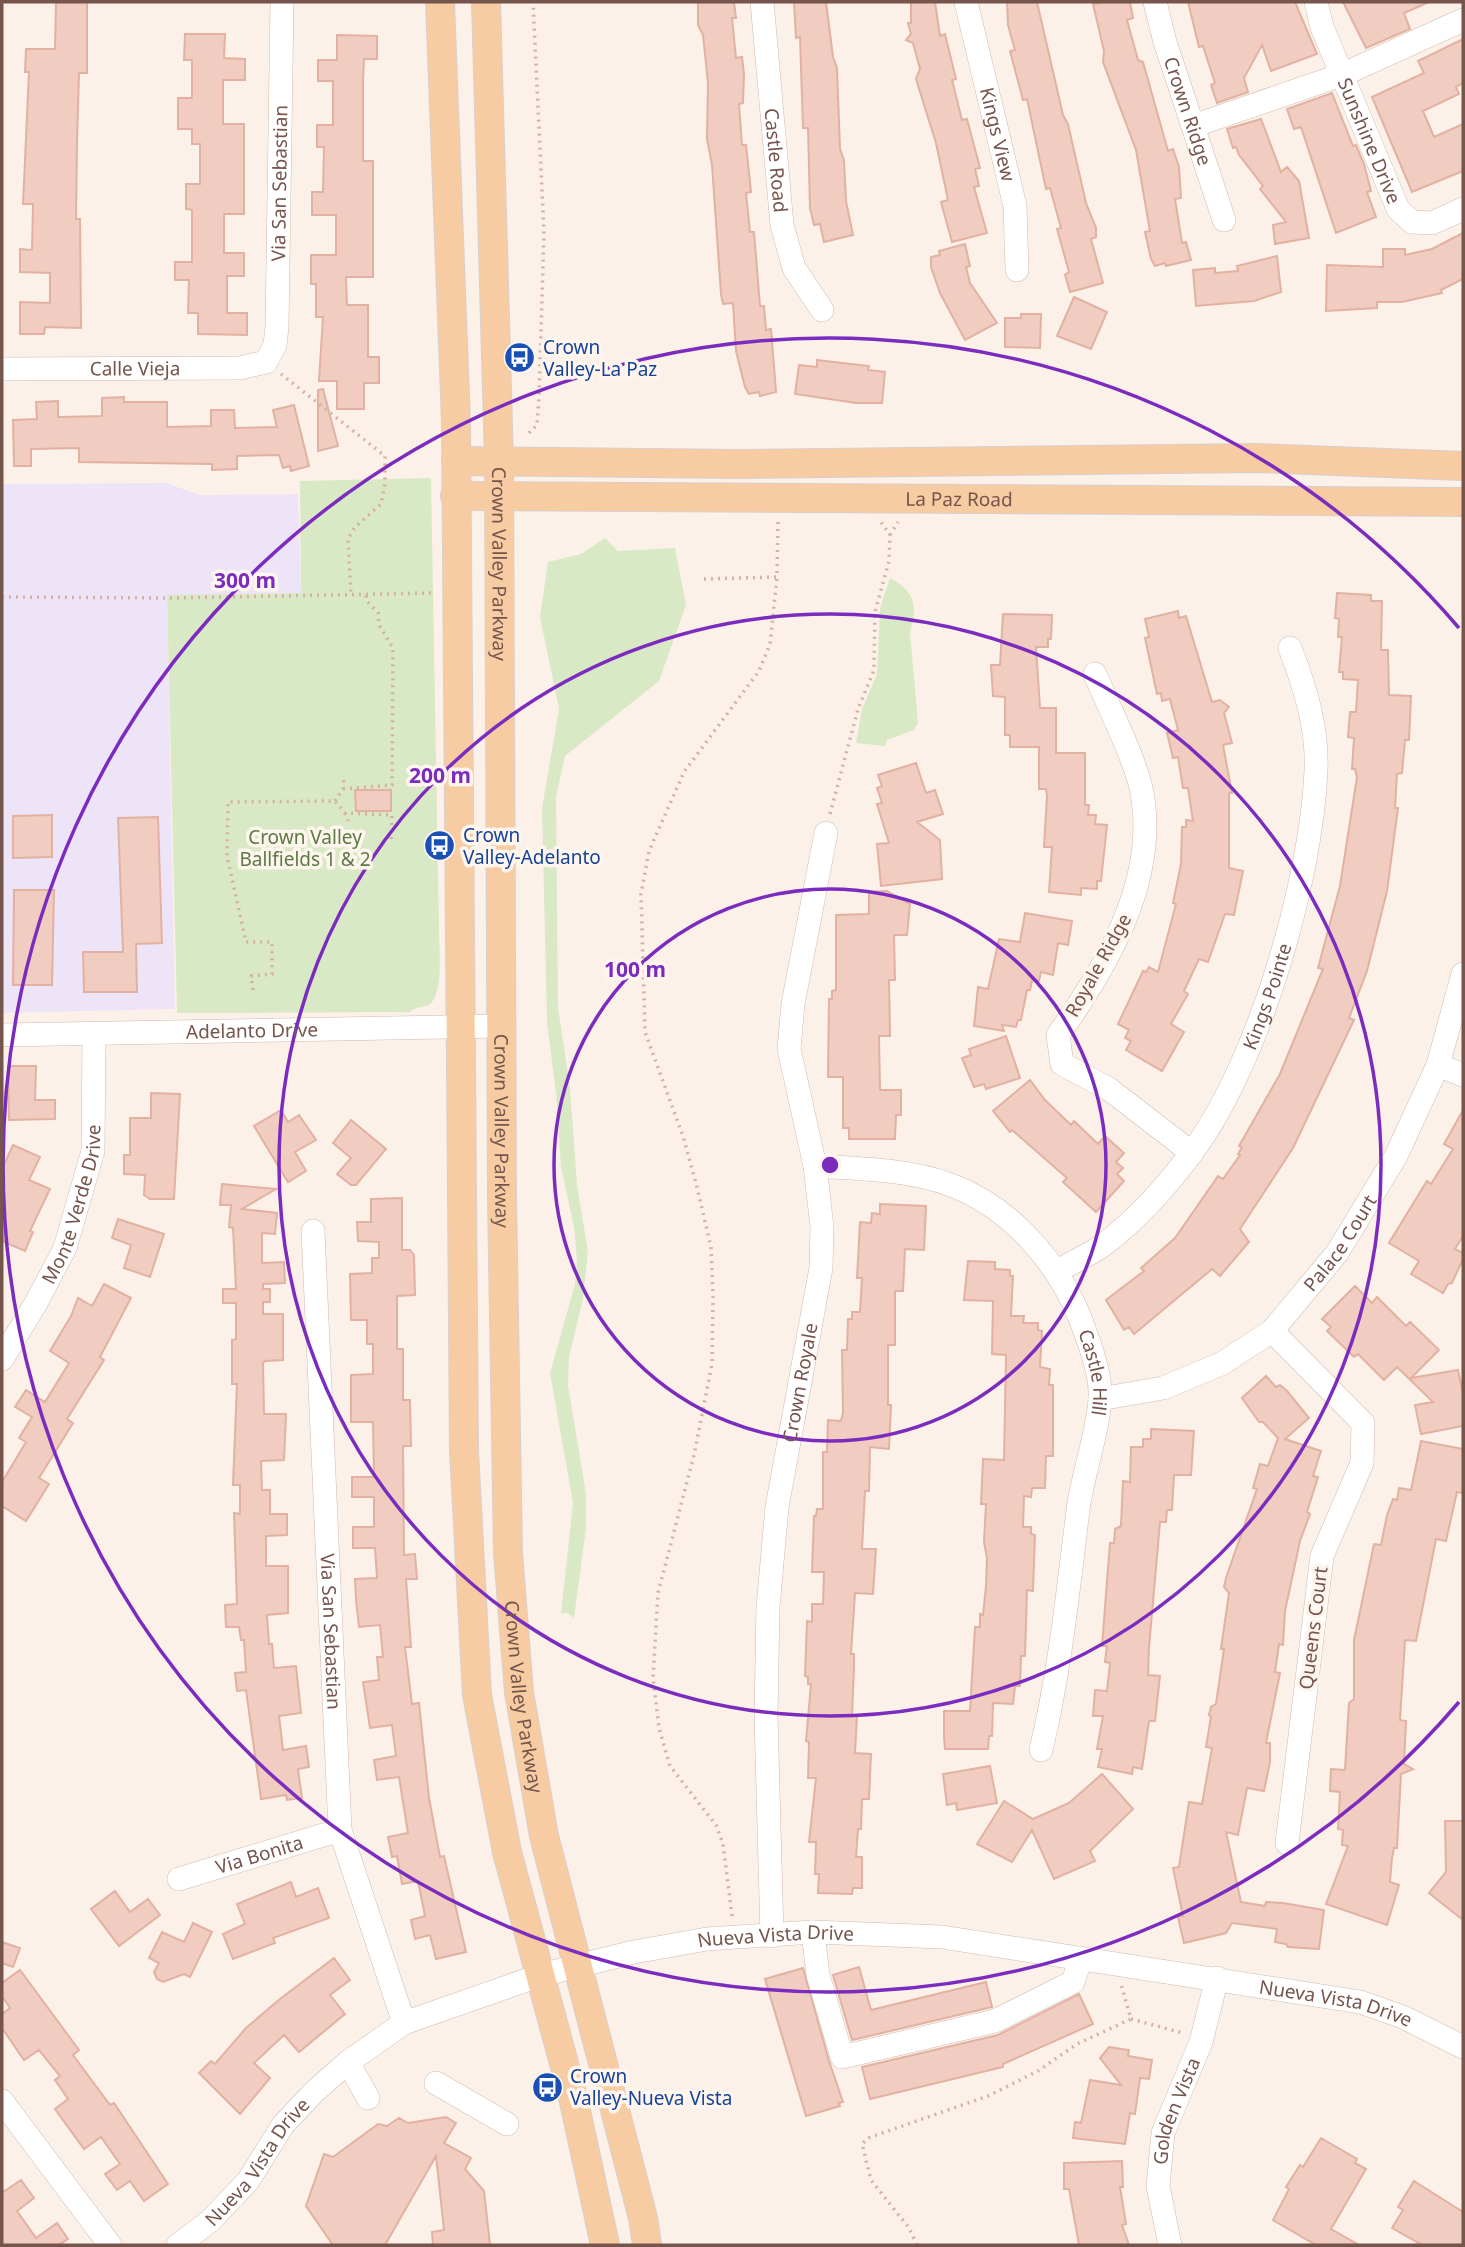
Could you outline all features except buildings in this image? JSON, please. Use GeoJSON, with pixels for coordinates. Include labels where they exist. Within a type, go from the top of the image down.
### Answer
{"type":"FeatureCollection","features":[{"type":"Feature","properties":{"kind":"main road","name":"Crown Valley Parkway"},"geometry":{"type":"LineString","coordinates":[[440,2],[456,461],[464,1450],[477,1695],[507,1852],[587,2156],[605,2245]]}},
{"type":"Feature","properties":{"kind":"main road","name":"Crown Valley Parkway"},"geometry":{"type":"LineString","coordinates":[[486,2],[499,461],[501,1026],[508,1553],[513,1625],[519,1692],[544,1836],[643,2218],[647,2245]]}},
{"type":"Feature","properties":{"kind":"main road","name":"La Paz Road"},"geometry":{"type":"LineString","coordinates":[[456,461],[750,464],[1257,458],[1463,466]]}},
{"type":"Feature","properties":{"kind":"main road","name":"La Paz Road"},"geometry":{"type":"LineString","coordinates":[[455,496],[1463,502]]}},
{"type":"Feature","properties":{"kind":"street","name":"Via San Sebastian"},"geometry":{"type":"LineString","coordinates":[[266,362],[275,345],[277,327],[282,2]]}},
{"type":"Feature","properties":{"kind":"street","name":"Castle Road"},"geometry":{"type":"LineString","coordinates":[[762,2],[782,225],[794,268],[822,310]]}},
{"type":"Feature","properties":{"kind":"street","name":"Kings View"},"geometry":{"type":"LineString","coordinates":[[966,2],[1015,206],[1017,270]]}},
{"type":"Feature","properties":{"kind":"street","name":"Crown Ridge"},"geometry":{"type":"LineString","coordinates":[[1155,2],[1224,220]]}},
{"type":"Feature","properties":{"kind":"street","name":"Sunshine Drive"},"geometry":{"type":"LineString","coordinates":[[1316,2],[1322,27],[1344,74],[1398,209],[1412,222],[1432,223],[1463,209]]}},
{"type":"Feature","properties":{"kind":"street"},"geometry":{"type":"LineString","coordinates":[[1193,126],[1344,74],[1463,20]]}},
{"type":"Feature","properties":{"kind":"street","name":"Calle Vieja"},"geometry":{"type":"LineString","coordinates":[[2,369],[240,368],[266,362]]}},
{"type":"Feature","properties":{"kind":"street","name":"Kings Pointe"},"geometry":{"type":"LineString","coordinates":[[1056,1272],[1105,1244],[1150,1203],[1192,1153],[1230,1087],[1271,992],[1303,872],[1316,770],[1308,694],[1290,648]]}},
{"type":"Feature","properties":{"kind":"street","name":"Royale Ridge"},"geometry":{"type":"LineString","coordinates":[[1095,674],[1140,786],[1144,814],[1140,871],[1125,919],[1058,1035],[1058,1052],[1062,1064],[1109,1088],[1192,1153]]}},
{"type":"Feature","properties":{"kind":"street","name":"Crown Royale"},"geometry":{"type":"LineString","coordinates":[[772,1936],[766,1716],[768,1607],[777,1507],[821,1268],[822,1227],[815,1166],[789,1049],[793,1004],[826,832]]}},
{"type":"Feature","properties":{"kind":"street","name":"Palace Court"},"geometry":{"type":"LineString","coordinates":[[1100,1398],[1163,1388],[1221,1364],[1272,1331],[1337,1253],[1396,1156],[1438,1065],[1463,974]]}},
{"type":"Feature","properties":{"kind":"street","name":"Adelanto Drive"},"geometry":{"type":"LineString","coordinates":[[2,1035],[94,1036],[501,1026]]}},
{"type":"Feature","properties":{"kind":"street","name":"Monte Verde Drive"},"geometry":{"type":"LineString","coordinates":[[2,1359],[65,1248],[93,1151],[94,1036]]}},
{"type":"Feature","properties":{"kind":"street"},"geometry":{"type":"LineString","coordinates":[[1438,1065],[1463,1075]]}},
{"type":"Feature","properties":{"kind":"street","name":"Castle Hill"},"geometry":{"type":"LineString","coordinates":[[815,1166],[893,1171],[951,1185],[987,1204],[1024,1233],[1056,1272],[1074,1304],[1089,1343],[1100,1398],[1080,1494],[1057,1681],[1041,1750]]}},
{"type":"Feature","properties":{"kind":"street","name":"Via San Sebastian"},"geometry":{"type":"LineString","coordinates":[[313,1231],[340,1830],[404,2023]]}},
{"type":"Feature","properties":{"kind":"street","name":"Queens Court"},"geometry":{"type":"LineString","coordinates":[[1272,1331],[1363,1423],[1362,1463],[1322,1556],[1287,1843]]}},
{"type":"Feature","properties":{"kind":"street","name":"Via Bonita"},"geometry":{"type":"LineString","coordinates":[[179,1879],[340,1830]]}},
{"type":"Feature","properties":{"kind":"street"},"geometry":{"type":"LineString","coordinates":[[813,1932],[818,1975],[842,2057],[995,2021],[1073,1982],[1081,1958]]}},
{"type":"Feature","properties":{"kind":"street","name":"Nueva Vista Drive"},"geometry":{"type":"LineString","coordinates":[[178,2245],[210,2221],[248,2181],[283,2125],[348,2062],[404,2023],[541,1975],[579,1964],[670,1945],[813,1932],[942,1937],[1081,1958],[1127,1977],[1217,1978],[1360,2001],[1403,2017],[1463,2047]]}},
{"type":"Feature","properties":{"kind":"street","name":"Golden Vista"},"geometry":{"type":"LineString","coordinates":[[1170,2245],[1158,2186],[1163,2133],[1201,2042],[1217,1978]]}},
{"type":"Feature","properties":{"kind":"street"},"geometry":{"type":"LineString","coordinates":[[348,2062],[368,2098]]}},
{"type":"Feature","properties":{"kind":"street"},"geometry":{"type":"LineString","coordinates":[[436,2083],[507,2124]]}},
{"type":"Feature","properties":{"kind":"street"},"geometry":{"type":"LineString","coordinates":[[2,2101],[110,2245]]}},
{"type":"Feature","properties":{"kind":"path"},"geometry":{"type":"LineString","coordinates":[[530,433],[537,425],[539,398],[544,232],[533,2]]}},
{"type":"Feature","properties":{"kind":"path"},"geometry":{"type":"LineString","coordinates":[[266,362],[385,456],[385,484],[381,504],[355,527],[348,539],[351,596]]}},
{"type":"Feature","properties":{"kind":"path"},"geometry":{"type":"LineString","coordinates":[[734,1938],[723,1844],[716,1825],[670,1766],[659,1728],[653,1678],[658,1593],[694,1455],[712,1364],[713,1297],[712,1247],[697,1187],[683,1136],[645,1031],[641,894],[649,851],[684,772],[759,671],[770,644],[777,577],[778,519]]}},
{"type":"Feature","properties":{"kind":"path"},"geometry":{"type":"LineString","coordinates":[[879,519],[890,535]]}},
{"type":"Feature","properties":{"kind":"path"},"geometry":{"type":"LineString","coordinates":[[826,832],[858,709],[871,681],[875,612],[889,561],[890,535],[900,519]]}},
{"type":"Feature","properties":{"kind":"path"},"geometry":{"type":"LineString","coordinates":[[704,579],[777,577]]}},
{"type":"Feature","properties":{"kind":"path"},"geometry":{"type":"LineString","coordinates":[[2,597],[366,596],[436,593]]}},
{"type":"Feature","properties":{"kind":"path"},"geometry":{"type":"LineString","coordinates":[[343,789],[392,785],[393,648],[379,625],[378,613],[366,596]]}},
{"type":"Feature","properties":{"kind":"path"},"geometry":{"type":"LineString","coordinates":[[335,801],[343,789],[344,778]]}},
{"type":"Feature","properties":{"kind":"path"},"geometry":{"type":"LineString","coordinates":[[335,801],[348,821]]}},
{"type":"Feature","properties":{"kind":"path"},"geometry":{"type":"LineString","coordinates":[[253,990],[251,976],[272,974],[272,942],[246,942],[227,856],[228,802],[335,801]]}},
{"type":"Feature","properties":{"kind":"path"},"geometry":{"type":"LineString","coordinates":[[345,813],[392,815],[391,839]]}},
{"type":"Feature","properties":{"kind":"path"},"geometry":{"type":"LineString","coordinates":[[1127,1977],[1131,2019]]}},
{"type":"Feature","properties":{"kind":"path"},"geometry":{"type":"LineString","coordinates":[[917,2245],[909,2228],[871,2180],[862,2144],[868,2138],[1006,2088],[1077,2044],[1131,2019],[1181,2033],[1186,2032],[1188,2026]]}},
{"type":"Feature","properties":{"kind":"shaded area"},"geometry":{"type":"Polygon","coordinates":[[[166,483],[200,495],[298,494],[301,593],[167,596],[175,1009],[2,1013],[2,484],[166,483]]]}},
{"type":"Feature","properties":{"kind":"green space","name":"Crown Valley Ballfields 1 & 2"},"geometry":{"type":"Polygon","coordinates":[[[431,478],[440,957],[439,980],[434,998],[430,1004],[410,1012],[177,1013],[167,595],[301,593],[300,481],[431,478]]]}},
{"type":"Feature","properties":{"kind":"green space"},"geometry":{"type":"Polygon","coordinates":[[[605,538],[618,551],[675,548],[686,605],[659,681],[565,756],[556,797],[558,1007],[570,1088],[577,1185],[588,1252],[583,1299],[569,1357],[568,1386],[586,1494],[586,1529],[574,1618],[567,1613],[561,1614],[573,1503],[550,1373],[575,1284],[577,1260],[574,1227],[561,1167],[556,1093],[547,1022],[542,808],[559,709],[540,617],[548,562],[581,554],[605,538]]]}},
{"type":"Feature","properties":{"kind":"green space"},"geometry":{"type":"Polygon","coordinates":[[[890,578],[905,588],[914,606],[910,632],[918,723],[914,730],[887,740],[885,746],[856,743],[862,709],[877,674],[880,608],[890,578]]]}},
{"type":"Feature","properties":{"kind":"place","name":"Crown Valley-La Paz"},"geometry":{"type":"Point","coordinates":[520,358]}},
{"type":"Feature","properties":{"kind":"place","name":"Crown Valley-Adelanto"},"geometry":{"type":"Point","coordinates":[440,846]}},
{"type":"Feature","properties":{"kind":"place","name":"Crown Valley-Nueva Vista"},"geometry":{"type":"Point","coordinates":[547,2087]}}]}
